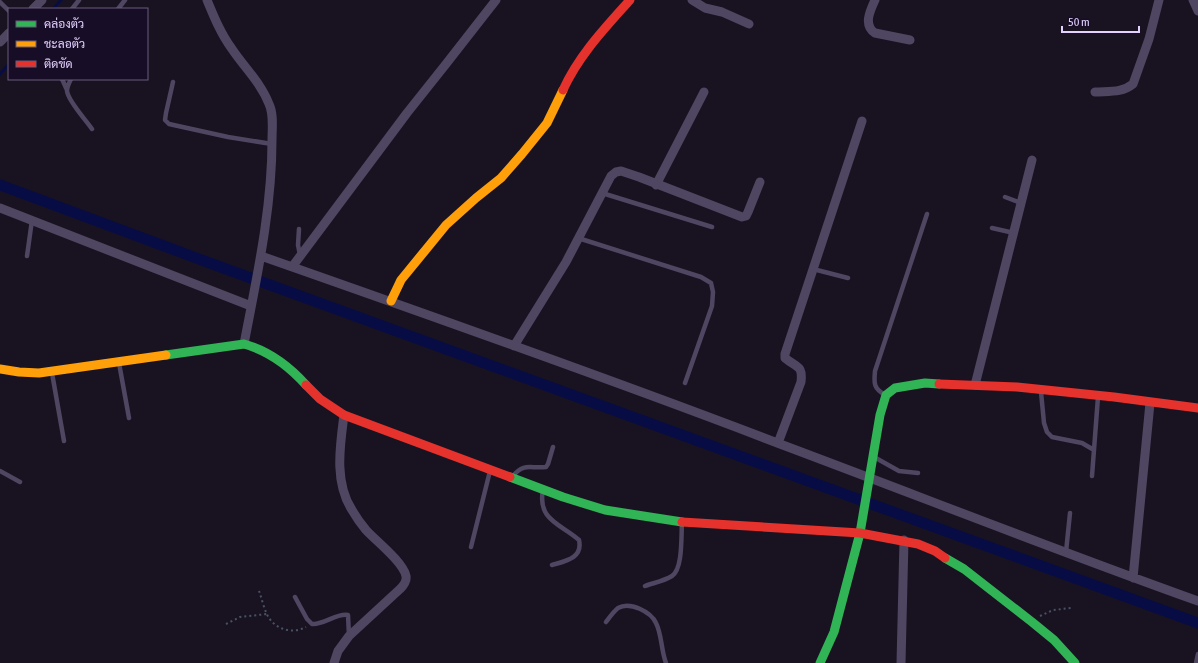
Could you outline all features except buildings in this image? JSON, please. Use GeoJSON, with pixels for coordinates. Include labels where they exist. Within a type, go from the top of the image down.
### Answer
{"type":"FeatureCollection","features":[{"type":"Feature","properties":{"kind":"street"},"geometry":{"type":"LineString","coordinates":[[34,8],[42,0]]}},
{"type":"Feature","properties":{"kind":"street"},"geometry":{"type":"LineString","coordinates":[[207,0],[216,22],[231,47],[262,90],[270,106],[272,166],[267,215],[259,268],[244,344]]}},
{"type":"Feature","properties":{"kind":"street"},"geometry":{"type":"LineString","coordinates":[[292,267],[407,113],[496,0]]}},
{"type":"Feature","properties":{"kind":"street"},"geometry":{"type":"LineString","coordinates":[[391,301],[401,280],[446,225],[501,178],[522,154],[547,122],[568,78],[588,47],[630,0]]}},
{"type":"Feature","properties":{"kind":"street"},"geometry":{"type":"LineString","coordinates":[[692,0],[705,8],[722,12],[749,24]]}},
{"type":"Feature","properties":{"kind":"street"},"geometry":{"type":"LineString","coordinates":[[875,0],[870,11],[868,26],[870,30],[875,33],[910,40]]}},
{"type":"Feature","properties":{"kind":"street"},"geometry":{"type":"LineString","coordinates":[[1095,92],[1118,91],[1133,84],[1149,39],[1159,0]]}},
{"type":"Feature","properties":{"kind":"street"},"geometry":{"type":"LineString","coordinates":[[1193,0],[1198,11]]}},
{"type":"Feature","properties":{"kind":"street"},"geometry":{"type":"LineString","coordinates":[[0,42],[8,34]]}},
{"type":"Feature","properties":{"kind":"street"},"geometry":{"type":"LineString","coordinates":[[656,185],[704,92]]}},
{"type":"Feature","properties":{"kind":"street"},"geometry":{"type":"LineString","coordinates":[[778,443],[801,382],[802,373],[800,369],[785,358],[785,354],[862,121]]}},
{"type":"Feature","properties":{"kind":"street"},"geometry":{"type":"LineString","coordinates":[[975,385],[1032,160]]}},
{"type":"Feature","properties":{"kind":"street"},"geometry":{"type":"LineString","coordinates":[[514,346],[566,262],[611,176],[616,172],[621,171],[639,177],[656,185],[742,217],[746,216],[760,182]]}},
{"type":"Feature","properties":{"kind":"street"},"geometry":{"type":"LineString","coordinates":[[0,208],[251,306]]}},
{"type":"Feature","properties":{"kind":"street"},"geometry":{"type":"LineString","coordinates":[[261,256],[391,301],[778,443],[1133,578],[1198,601]]}},
{"type":"Feature","properties":{"kind":"street"},"geometry":{"type":"LineString","coordinates":[[0,369],[39,373],[244,344],[284,363],[320,399],[344,414],[543,490],[605,510],[682,522],[860,533],[904,540],[918,544],[935,551],[964,569],[1054,640],[1075,663]]}},
{"type":"Feature","properties":{"kind":"street"},"geometry":{"type":"LineString","coordinates":[[820,663],[834,632],[860,533],[880,415],[886,395],[894,388],[925,383],[1041,389],[1198,408]]}},
{"type":"Feature","properties":{"kind":"street"},"geometry":{"type":"LineString","coordinates":[[1133,578],[1150,403]]}},
{"type":"Feature","properties":{"kind":"street"},"geometry":{"type":"LineString","coordinates":[[334,663],[338,651],[348,636],[400,590],[405,583],[406,577],[400,565],[365,528],[351,509],[346,497],[340,466],[340,446],[344,414]]}},
{"type":"Feature","properties":{"kind":"street"},"geometry":{"type":"LineString","coordinates":[[901,663],[904,540]]}},
{"type":"Feature","properties":{"kind":"lane"},"geometry":{"type":"LineString","coordinates":[[119,8],[125,0]]}},
{"type":"Feature","properties":{"kind":"lane"},"geometry":{"type":"LineString","coordinates":[[0,2],[8,10]]}},
{"type":"Feature","properties":{"kind":"lane"},"geometry":{"type":"LineString","coordinates":[[62,80],[69,97],[92,129]]}},
{"type":"Feature","properties":{"kind":"lane"},"geometry":{"type":"LineString","coordinates":[[67,90],[68,83],[71,80]]}},
{"type":"Feature","properties":{"kind":"lane"},"geometry":{"type":"LineString","coordinates":[[173,82],[165,120],[169,124],[228,137],[272,144]]}},
{"type":"Feature","properties":{"kind":"lane"},"geometry":{"type":"LineString","coordinates":[[602,193],[712,227]]}},
{"type":"Feature","properties":{"kind":"lane"},"geometry":{"type":"LineString","coordinates":[[1005,197],[1021,203]]}},
{"type":"Feature","properties":{"kind":"lane"},"geometry":{"type":"LineString","coordinates":[[886,395],[879,391],[875,386],[875,371],[927,214]]}},
{"type":"Feature","properties":{"kind":"lane"},"geometry":{"type":"LineString","coordinates":[[27,256],[32,220]]}},
{"type":"Feature","properties":{"kind":"lane"},"geometry":{"type":"LineString","coordinates":[[992,228],[1014,233]]}},
{"type":"Feature","properties":{"kind":"lane"},"geometry":{"type":"LineString","coordinates":[[299,229],[298,245],[300,255]]}},
{"type":"Feature","properties":{"kind":"lane"},"geometry":{"type":"LineString","coordinates":[[578,238],[701,277],[711,283],[714,292],[712,306],[685,383]]}},
{"type":"Feature","properties":{"kind":"lane"},"geometry":{"type":"LineString","coordinates":[[813,269],[848,278]]}},
{"type":"Feature","properties":{"kind":"lane"},"geometry":{"type":"LineString","coordinates":[[119,361],[129,418]]}},
{"type":"Feature","properties":{"kind":"lane"},"geometry":{"type":"LineString","coordinates":[[51,371],[64,440]]}},
{"type":"Feature","properties":{"kind":"lane"},"geometry":{"type":"LineString","coordinates":[[1041,389],[1044,423],[1047,432],[1052,437],[1082,443],[1094,450]]}},
{"type":"Feature","properties":{"kind":"lane"},"geometry":{"type":"LineString","coordinates":[[1092,476],[1098,395]]}},
{"type":"Feature","properties":{"kind":"lane"},"geometry":{"type":"LineString","coordinates":[[512,478],[517,470],[523,467],[546,467],[553,447]]}},
{"type":"Feature","properties":{"kind":"lane"},"geometry":{"type":"LineString","coordinates":[[873,457],[899,471],[918,473]]}},
{"type":"Feature","properties":{"kind":"lane"},"geometry":{"type":"LineString","coordinates":[[471,547],[490,470]]}},
{"type":"Feature","properties":{"kind":"lane"},"geometry":{"type":"LineString","coordinates":[[0,471],[20,482]]}},
{"type":"Feature","properties":{"kind":"lane"},"geometry":{"type":"LineString","coordinates":[[543,490],[540,501],[548,516],[576,537],[579,540],[580,546],[577,554],[569,560],[552,565]]}},
{"type":"Feature","properties":{"kind":"lane"},"geometry":{"type":"LineString","coordinates":[[1066,552],[1070,513]]}},
{"type":"Feature","properties":{"kind":"lane"},"geometry":{"type":"LineString","coordinates":[[645,586],[671,576],[677,571],[682,522]]}},
{"type":"Feature","properties":{"kind":"lane"},"geometry":{"type":"LineString","coordinates":[[295,597],[312,624],[318,624],[345,614],[348,615],[348,636]]}},
{"type":"Feature","properties":{"kind":"lane"},"geometry":{"type":"LineString","coordinates":[[606,622],[618,608],[624,606],[634,607],[648,613],[656,623],[666,663]]}},
{"type":"Feature","properties":{"kind":"lane"},"geometry":{"type":"LineString","coordinates":[[1196,663],[1198,654]]}},
{"type":"Feature","properties":{"kind":"path"},"geometry":{"type":"LineString","coordinates":[[259,591],[270,620],[282,629],[293,631],[302,629],[312,624]]}},
{"type":"Feature","properties":{"kind":"path"},"geometry":{"type":"LineString","coordinates":[[1032,622],[1048,611],[1071,608]]}},
{"type":"Feature","properties":{"kind":"path"},"geometry":{"type":"LineString","coordinates":[[226,624],[240,617],[267,614]]}},
{"type":"Feature","properties":{"kind":"waterway"},"geometry":{"type":"LineString","coordinates":[[54,8],[61,0]]}},
{"type":"Feature","properties":{"kind":"waterway"},"geometry":{"type":"LineString","coordinates":[[0,74],[8,65]]}},
{"type":"Feature","properties":{"kind":"waterway"},"geometry":{"type":"LineString","coordinates":[[0,185],[218,266],[1198,623]]}},
{"type":"Feature","properties":{"kind":"traffic: fast"},"geometry":{"type":"LineString","coordinates":[[166,355],[244,344],[262,351],[278,360],[306,385]]}},
{"type":"Feature","properties":{"kind":"traffic: fast"},"geometry":{"type":"LineString","coordinates":[[820,663],[834,632],[860,533],[880,415],[886,395],[895,388],[925,383],[939,384]]}},
{"type":"Feature","properties":{"kind":"traffic: fast"},"geometry":{"type":"LineString","coordinates":[[510,477],[563,497],[605,510],[682,522]]}},
{"type":"Feature","properties":{"kind":"traffic: fast"},"geometry":{"type":"LineString","coordinates":[[945,558],[964,569],[1032,622],[1054,640],[1075,663]]}},
{"type":"Feature","properties":{"kind":"traffic: slow"},"geometry":{"type":"LineString","coordinates":[[391,301],[401,280],[446,225],[501,178],[522,154],[547,123],[563,90]]}},
{"type":"Feature","properties":{"kind":"traffic: slow"},"geometry":{"type":"LineString","coordinates":[[0,369],[39,373],[166,355]]}},
{"type":"Feature","properties":{"kind":"traffic: jam"},"geometry":{"type":"LineString","coordinates":[[563,90],[569,77],[585,54],[630,0]]}},
{"type":"Feature","properties":{"kind":"traffic: jam"},"geometry":{"type":"LineString","coordinates":[[939,384],[1017,387],[1114,397],[1198,408]]}},
{"type":"Feature","properties":{"kind":"traffic: jam"},"geometry":{"type":"LineString","coordinates":[[306,385],[320,399],[344,415],[510,477]]}},
{"type":"Feature","properties":{"kind":"traffic: jam"},"geometry":{"type":"LineString","coordinates":[[682,522],[860,533],[918,544],[935,551],[945,558]]}}]}
